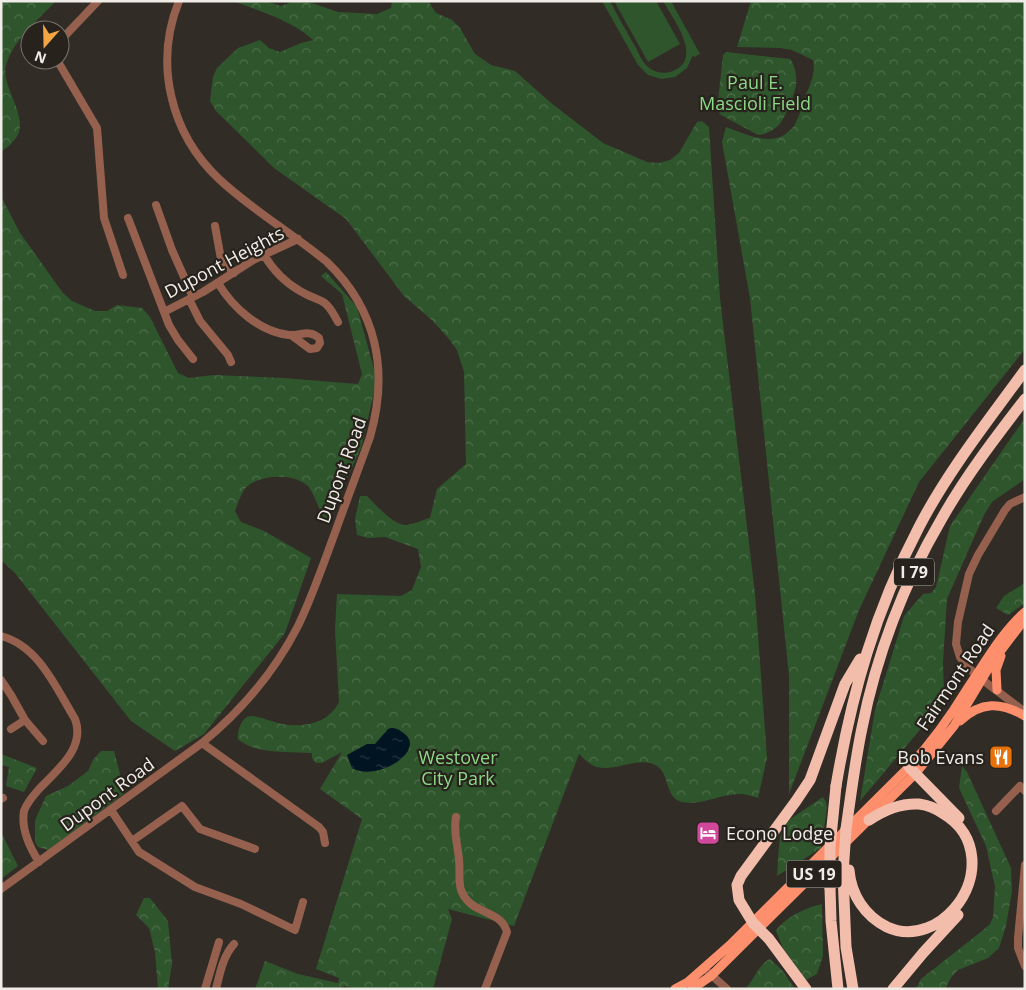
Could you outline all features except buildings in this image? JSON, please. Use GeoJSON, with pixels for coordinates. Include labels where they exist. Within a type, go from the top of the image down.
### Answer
{"type":"FeatureCollection","features":[{"type":"Feature","properties":{"kind":"highway","name":"I 79"},"geometry":{"type":"LineString","coordinates":[[838,989],[831,921],[830,847],[836,786],[853,700],[869,645],[883,605],[920,526],[970,446],[1025,370]]}},
{"type":"Feature","properties":{"kind":"highway","name":"I 79"},"geometry":{"type":"LineString","coordinates":[[846,872],[846,829],[854,768],[862,726],[875,676],[890,630],[907,587],[940,521],[958,491],[1025,398]]}},
{"type":"Feature","properties":{"kind":"highway"},"geometry":{"type":"LineString","coordinates":[[805,987],[756,925],[739,900],[737,885],[740,876],[810,780],[845,684],[869,645]]}},
{"type":"Feature","properties":{"kind":"highway"},"geometry":{"type":"LineString","coordinates":[[846,872],[856,897],[865,911],[877,922],[895,930],[916,932],[937,925],[963,899],[969,884],[972,868],[971,848],[960,826],[910,773]]}},
{"type":"Feature","properties":{"kind":"highway"},"geometry":{"type":"LineString","coordinates":[[893,989],[965,906],[976,881],[978,849],[972,831],[910,773]]}},
{"type":"Feature","properties":{"kind":"highway"},"geometry":{"type":"LineString","coordinates":[[869,820],[888,808],[920,804],[937,810],[960,826]]}},
{"type":"Feature","properties":{"kind":"highway"},"geometry":{"type":"LineString","coordinates":[[846,872],[846,947],[853,989]]}},
{"type":"Feature","properties":{"kind":"main road","name":"Fairmont Road"},"geometry":{"type":"LineString","coordinates":[[756,925],[869,820],[954,726],[979,678],[1013,623],[1025,612]]}},
{"type":"Feature","properties":{"kind":"main road","name":"Fairmont Road"},"geometry":{"type":"LineString","coordinates":[[692,989],[910,773],[979,678],[1025,619]]}},
{"type":"Feature","properties":{"kind":"main road"},"geometry":{"type":"LineString","coordinates":[[997,690],[998,665],[1011,636]]}},
{"type":"Feature","properties":{"kind":"main road"},"geometry":{"type":"LineString","coordinates":[[954,726],[970,712],[986,706],[1002,706],[1025,716]]}},
{"type":"Feature","properties":{"kind":"main road","name":"Fairmont Road"},"geometry":{"type":"LineString","coordinates":[[675,989],[708,972]]}},
{"type":"Feature","properties":{"kind":"street"},"geometry":{"type":"LineString","coordinates":[[70,30],[98,1]]}},
{"type":"Feature","properties":{"kind":"street","name":"Dupont Road"},"geometry":{"type":"LineString","coordinates":[[1,889],[204,741],[250,696],[269,672],[297,626],[329,550],[376,416],[379,390],[378,359],[374,339],[355,295],[337,272],[298,239],[220,180],[203,162],[186,137],[174,108],[167,70],[169,40],[179,1]]}},
{"type":"Feature","properties":{"kind":"street"},"geometry":{"type":"LineString","coordinates":[[63,70],[98,128],[104,218],[123,275]]}},
{"type":"Feature","properties":{"kind":"street"},"geometry":{"type":"LineString","coordinates":[[156,206],[197,316],[228,355],[231,362]]}},
{"type":"Feature","properties":{"kind":"street"},"geometry":{"type":"LineString","coordinates":[[128,218],[175,336],[194,359]]}},
{"type":"Feature","properties":{"kind":"street"},"geometry":{"type":"LineString","coordinates":[[215,226],[221,259],[234,273]]}},
{"type":"Feature","properties":{"kind":"street","name":"Dupont Heights"},"geometry":{"type":"LineString","coordinates":[[164,312],[218,283],[264,255],[298,239]]}},
{"type":"Feature","properties":{"kind":"street"},"geometry":{"type":"LineString","coordinates":[[264,255],[274,269],[288,283],[302,292],[325,301],[338,322]]}},
{"type":"Feature","properties":{"kind":"street"},"geometry":{"type":"LineString","coordinates":[[218,283],[228,297],[251,319],[270,330],[291,336]]}},
{"type":"Feature","properties":{"kind":"street"},"geometry":{"type":"LineString","coordinates":[[1025,497],[1010,504],[1004,510],[978,555],[965,588],[956,644],[960,657],[979,678],[1025,712]]}},
{"type":"Feature","properties":{"kind":"street"},"geometry":{"type":"LineString","coordinates":[[1,636],[21,643],[31,652],[45,670],[78,727],[78,740],[75,747],[30,799],[24,813],[28,842],[39,862]]}},
{"type":"Feature","properties":{"kind":"street"},"geometry":{"type":"LineString","coordinates":[[1,680],[25,720],[43,741]]}},
{"type":"Feature","properties":{"kind":"street"},"geometry":{"type":"LineString","coordinates":[[11,729],[25,720]]}},
{"type":"Feature","properties":{"kind":"street"},"geometry":{"type":"LineString","coordinates":[[204,741],[215,753],[319,827],[323,832],[325,843]]}},
{"type":"Feature","properties":{"kind":"street"},"geometry":{"type":"LineString","coordinates":[[996,811],[1020,786],[1025,791]]}},
{"type":"Feature","properties":{"kind":"street"},"geometry":{"type":"LineString","coordinates":[[132,841],[182,806],[200,829],[254,849]]}},
{"type":"Feature","properties":{"kind":"street"},"geometry":{"type":"LineString","coordinates":[[111,810],[144,856],[190,884],[242,904],[295,930],[303,902]]}},
{"type":"Feature","properties":{"kind":"street"},"geometry":{"type":"LineString","coordinates":[[456,817],[454,829],[459,859],[458,879],[463,895],[479,910],[500,919],[507,932],[485,989]]}},
{"type":"Feature","properties":{"kind":"street"},"geometry":{"type":"LineString","coordinates":[[1025,865],[1018,938],[1020,953],[1025,966]]}},
{"type":"Feature","properties":{"kind":"street"},"geometry":{"type":"LineString","coordinates":[[205,989],[219,942]]}},
{"type":"Feature","properties":{"kind":"street"},"geometry":{"type":"LineString","coordinates":[[216,989],[228,950],[234,944]]}},
{"type":"Feature","properties":{"kind":"street"},"geometry":{"type":"LineString","coordinates":[[708,972],[727,989]]}},
{"type":"Feature","properties":{"kind":"green space"},"geometry":{"type":"Polygon","coordinates":[[[1,1],[56,1],[37,20],[20,20],[20,39],[6,65],[5,74],[18,113],[19,131],[11,144],[1,152],[1,1]]]}},
{"type":"Feature","properties":{"kind":"green space","name":"Westover City Park"},"geometry":{"type":"Polygon","coordinates":[[[233,1],[265,1],[281,6],[292,2],[306,1],[338,12],[377,14],[391,8],[392,1],[428,1],[436,13],[452,20],[460,28],[475,54],[491,65],[515,71],[551,103],[603,143],[647,162],[659,163],[670,160],[679,153],[697,122],[702,121],[709,127],[720,298],[755,594],[767,758],[758,798],[739,794],[689,803],[682,802],[673,796],[664,775],[657,766],[643,762],[605,768],[597,767],[579,754],[514,926],[448,909],[452,919],[433,989],[357,989],[344,986],[341,989],[255,989],[265,961],[298,974],[338,983],[339,978],[316,969],[362,819],[320,789],[342,752],[322,763],[316,763],[312,758],[312,753],[263,750],[245,744],[238,739],[239,728],[248,716],[260,717],[282,724],[299,725],[315,722],[329,715],[339,702],[335,629],[337,594],[401,596],[412,590],[421,567],[418,549],[385,537],[368,538],[357,535],[355,519],[360,496],[367,496],[385,514],[401,524],[406,525],[430,518],[437,489],[466,464],[464,372],[457,350],[449,339],[433,321],[404,296],[346,219],[274,168],[216,111],[210,101],[213,77],[217,68],[238,48],[260,40],[269,48],[280,52],[313,40],[285,22],[233,1]]]}},
{"type":"Feature","properties":{"kind":"green space"},"geometry":{"type":"Polygon","coordinates":[[[602,1],[610,1],[642,60],[653,70],[661,73],[670,72],[680,67],[686,59],[684,39],[663,1],[671,1],[700,54],[694,57],[693,55],[687,68],[675,77],[661,79],[648,75],[638,65],[602,1]]]}},
{"type":"Feature","properties":{"kind":"green space"},"geometry":{"type":"Polygon","coordinates":[[[614,1],[656,1],[680,44],[648,62],[614,1]]]}},
{"type":"Feature","properties":{"kind":"green space"},"geometry":{"type":"Polygon","coordinates":[[[751,1],[1025,1],[1025,349],[919,482],[859,610],[789,794],[789,676],[750,298],[722,142],[726,127],[753,137],[770,139],[787,133],[794,126],[799,116],[812,79],[814,65],[813,60],[792,50],[737,47],[751,1]]]}},
{"type":"Feature","properties":{"kind":"green space","name":"Paul E. Mascioli Field"},"geometry":{"type":"Polygon","coordinates":[[[726,52],[790,59],[792,62],[796,78],[794,93],[783,119],[771,131],[758,135],[721,115],[717,110],[723,55],[726,52]]]}},
{"type":"Feature","properties":{"kind":"green space"},"geometry":{"type":"Polygon","coordinates":[[[1,196],[20,233],[63,293],[72,301],[95,311],[107,311],[117,305],[142,308],[150,317],[178,373],[189,378],[213,375],[358,384],[362,374],[342,294],[321,276],[326,272],[357,307],[377,380],[361,448],[326,524],[310,489],[302,481],[284,477],[265,478],[249,485],[244,490],[235,511],[241,522],[264,531],[311,558],[285,633],[204,734],[175,751],[131,721],[15,573],[1,560],[1,196]]]}},
{"type":"Feature","properties":{"kind":"green space"},"geometry":{"type":"Polygon","coordinates":[[[1025,418],[1025,479],[992,502],[984,515],[947,599],[943,662],[944,693],[938,707],[860,801],[875,710],[904,616],[923,594],[931,593],[936,587],[950,526],[1025,418]]]}},
{"type":"Feature","properties":{"kind":"green space"},"geometry":{"type":"Polygon","coordinates":[[[1025,583],[1025,603],[1008,615],[996,608],[1004,596],[1025,583]]]}},
{"type":"Feature","properties":{"kind":"green space"},"geometry":{"type":"Polygon","coordinates":[[[101,751],[114,751],[125,793],[49,850],[38,847],[35,842],[35,820],[46,796],[68,786],[88,771],[93,760],[101,751]]]}},
{"type":"Feature","properties":{"kind":"green space"},"geometry":{"type":"Polygon","coordinates":[[[1,754],[37,768],[24,792],[6,786],[9,767],[1,765],[1,754]]]}},
{"type":"Feature","properties":{"kind":"green space"},"geometry":{"type":"Polygon","coordinates":[[[962,766],[967,772],[1011,868],[1012,891],[1006,926],[999,948],[988,958],[958,970],[952,976],[945,989],[916,989],[921,979],[982,931],[990,924],[993,917],[995,887],[986,846],[959,788],[962,766]]]}},
{"type":"Feature","properties":{"kind":"green space"},"geometry":{"type":"Polygon","coordinates":[[[823,797],[827,808],[821,848],[777,876],[781,834],[786,822],[823,797]]]}},
{"type":"Feature","properties":{"kind":"green space"},"geometry":{"type":"Polygon","coordinates":[[[1,832],[18,866],[1,879],[1,832]]]}},
{"type":"Feature","properties":{"kind":"green space"},"geometry":{"type":"Polygon","coordinates":[[[144,898],[150,898],[168,921],[172,964],[168,989],[158,989],[155,952],[149,928],[136,915],[144,898]]]}},
{"type":"Feature","properties":{"kind":"green space"},"geometry":{"type":"Polygon","coordinates":[[[822,904],[823,956],[817,974],[806,980],[783,948],[776,931],[784,922],[796,914],[822,904]]]}},
{"type":"Feature","properties":{"kind":"green space"},"geometry":{"type":"Polygon","coordinates":[[[770,959],[782,970],[795,989],[748,989],[747,987],[761,967],[770,959]]]}},
{"type":"Feature","properties":{"kind":"water"},"geometry":{"type":"Polygon","coordinates":[[[391,728],[396,728],[409,739],[410,747],[405,755],[386,768],[374,771],[362,771],[352,768],[347,755],[367,744],[375,744],[391,728]]]}},
{"type":"Feature","properties":{"kind":"place","name":"Bob Evans"},"geometry":{"type":"Point","coordinates":[1001,757]}},
{"type":"Feature","properties":{"kind":"place","name":"Econo Lodge"},"geometry":{"type":"Point","coordinates":[708,833]}}]}
